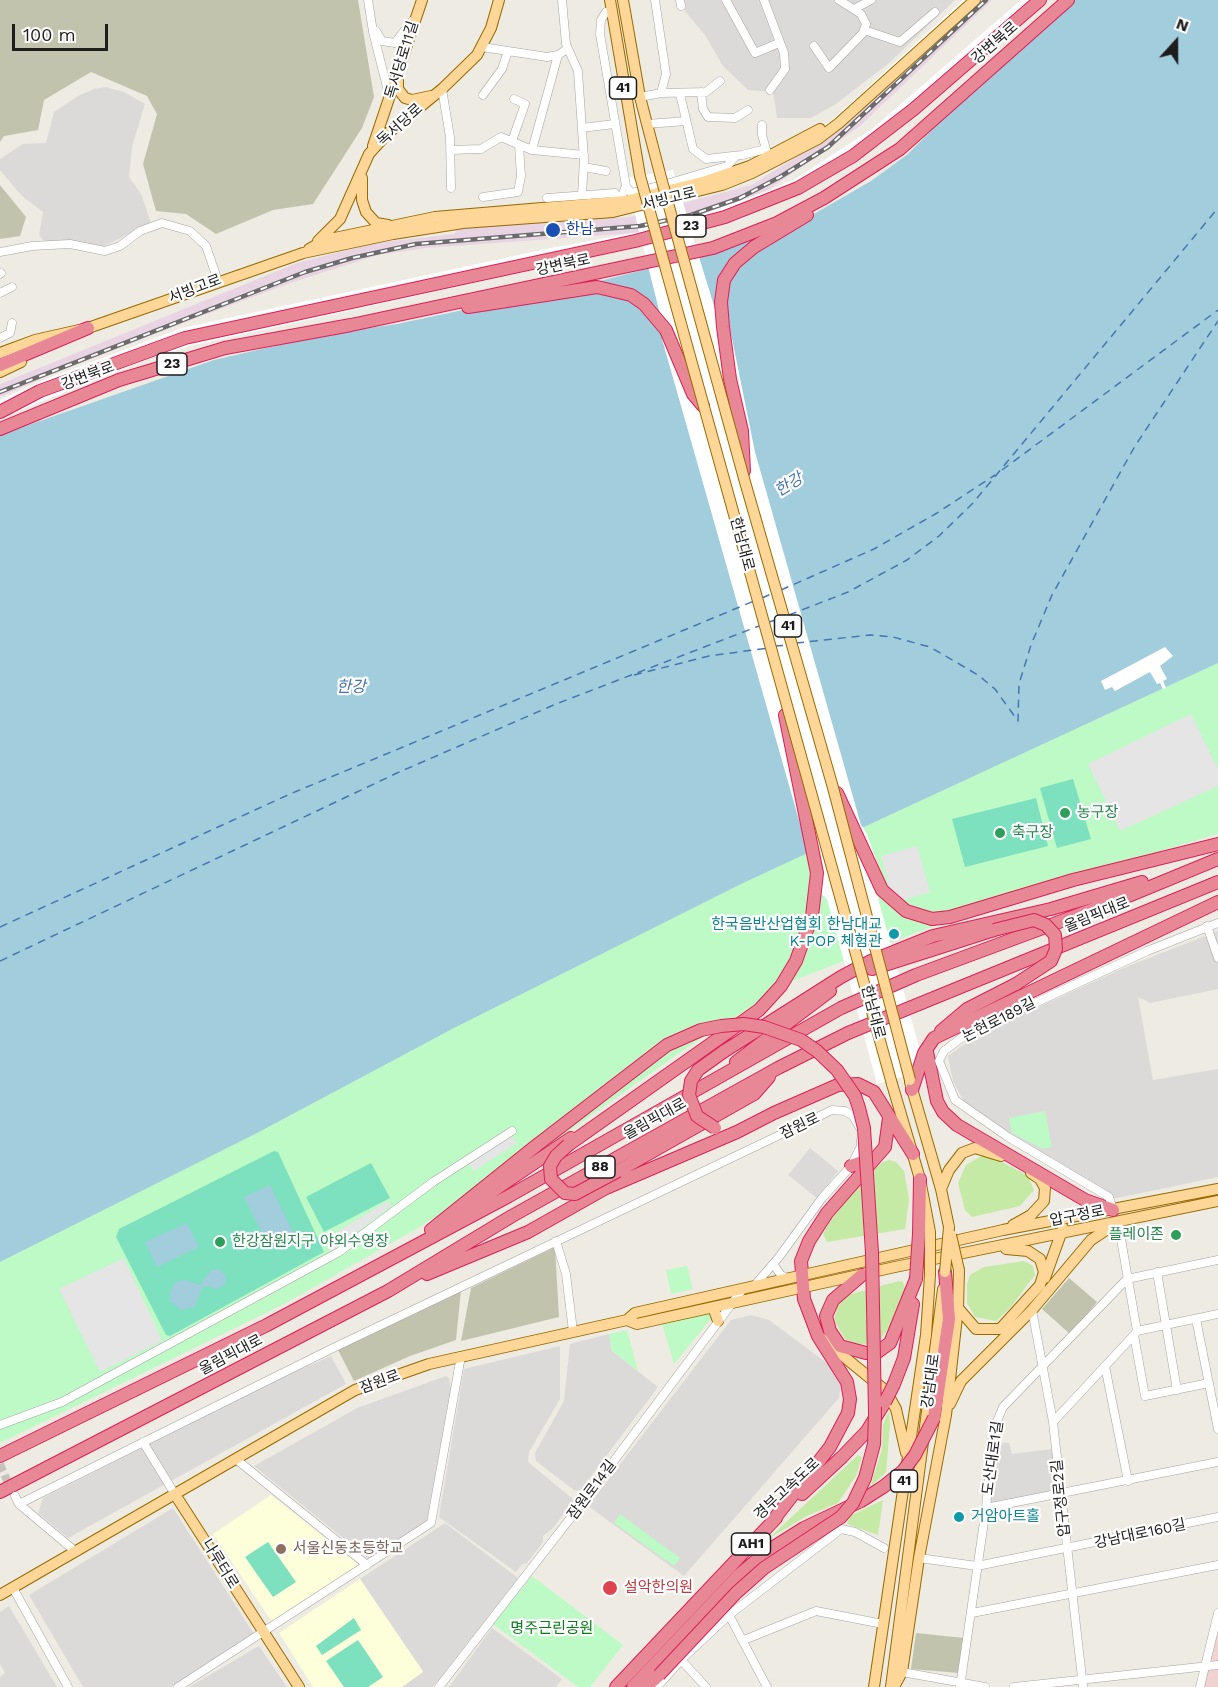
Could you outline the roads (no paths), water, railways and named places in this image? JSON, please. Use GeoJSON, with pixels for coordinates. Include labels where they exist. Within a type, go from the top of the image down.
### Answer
{"type":"FeatureCollection","features":[{"type":"Feature","properties":{"kind":"highway","name":"강변북로"},"geometry":{"type":"LineString","coordinates":[[0,411],[40,391],[185,338],[635,241],[725,217],[798,188],[853,156],[914,109],[1040,0]]}},
{"type":"Feature","properties":{"kind":"highway","name":"강변북로"},"geometry":{"type":"LineString","coordinates":[[0,429],[119,380],[225,348],[351,325],[713,248],[777,223],[824,198],[900,149],[1068,0]]}},
{"type":"Feature","properties":{"kind":"highway"},"geometry":{"type":"LineString","coordinates":[[745,482],[742,431],[730,380],[723,327],[721,302],[724,280],[735,263],[754,248],[829,202],[900,149]]}},
{"type":"Feature","properties":{"kind":"highway"},"geometry":{"type":"LineString","coordinates":[[351,325],[583,288],[609,288],[631,295],[654,313],[666,330],[693,394],[703,406]]}},
{"type":"Feature","properties":{"kind":"highway"},"geometry":{"type":"LineString","coordinates":[[0,359],[88,328]]}},
{"type":"Feature","properties":{"kind":"highway"},"geometry":{"type":"LineString","coordinates":[[0,365],[88,328]]}},
{"type":"Feature","properties":{"kind":"highway"},"geometry":{"type":"LineString","coordinates":[[404,1251],[759,1010],[781,986],[796,961],[812,916],[818,886],[776,666]]}},
{"type":"Feature","properties":{"kind":"highway"},"geometry":{"type":"LineString","coordinates":[[832,784],[882,890],[898,906],[914,915],[940,919],[1073,880],[1218,844]]}},
{"type":"Feature","properties":{"kind":"highway","name":"올림픽대로"},"geometry":{"type":"LineString","coordinates":[[0,1456],[267,1326],[702,1089],[842,1008],[916,975],[1110,903],[1218,859]]}},
{"type":"Feature","properties":{"kind":"highway"},"geometry":{"type":"LineString","coordinates":[[774,1113],[729,1129],[715,1128],[697,1116],[688,1095],[691,1081],[698,1070],[723,1052],[841,977],[871,961],[933,936],[1051,909],[1144,881],[1164,880]]}},
{"type":"Feature","properties":{"kind":"highway","name":"올림픽대로"},"geometry":{"type":"LineString","coordinates":[[0,1492],[388,1291],[512,1216],[778,1068],[848,1033],[1218,882]]}},
{"type":"Feature","properties":{"kind":"highway"},"geometry":{"type":"LineString","coordinates":[[1113,1210],[1085,1200],[951,1120],[937,1101],[927,1054],[931,1040],[1218,902]]}},
{"type":"Feature","properties":{"kind":"highway"},"geometry":{"type":"LineString","coordinates":[[702,1089],[836,987],[873,968],[994,930],[1034,921],[1046,925],[1054,935],[1056,949],[1051,961],[1016,984],[967,1009],[931,1040],[911,1085]]}},
{"type":"Feature","properties":{"kind":"highway"},"geometry":{"type":"LineString","coordinates":[[441,1224],[445,1217],[667,1045],[701,1030],[744,1023],[783,1032],[817,1051],[837,1071],[855,1096],[864,1128],[872,1253],[875,1414],[874,1444],[865,1478],[853,1503],[841,1517],[750,1581],[658,1681],[646,1687]]}},
{"type":"Feature","properties":{"kind":"highway"},"geometry":{"type":"LineString","coordinates":[[693,1054],[556,1156],[550,1166],[551,1179],[564,1193],[575,1194],[618,1172],[754,1094],[778,1068]]}},
{"type":"Feature","properties":{"kind":"highway"},"geometry":{"type":"LineString","coordinates":[[388,1291],[528,1232],[606,1188],[737,1132],[821,1090],[838,1085],[858,1084],[878,1096],[889,1118],[913,1154]]}},
{"type":"Feature","properties":{"kind":"highway"},"geometry":{"type":"LineString","coordinates":[[771,1522],[830,1448],[849,1410],[850,1395],[847,1382],[818,1336],[798,1282],[801,1262],[809,1241],[827,1214],[885,1147],[889,1118]]}},
{"type":"Feature","properties":{"kind":"highway"},"geometry":{"type":"LineString","coordinates":[[851,1166],[878,1156]]}},
{"type":"Feature","properties":{"kind":"highway","name":"AH1"},"geometry":{"type":"LineString","coordinates":[[916,1279],[920,1179]]}},
{"type":"Feature","properties":{"kind":"highway","name":"AH1"},"geometry":{"type":"LineString","coordinates":[[633,1687],[740,1574],[766,1552],[804,1528],[861,1501],[903,1471],[940,1416],[949,1319],[945,1272]]}},
{"type":"Feature","properties":{"kind":"highway"},"geometry":{"type":"LineString","coordinates":[[862,1275],[833,1300],[826,1316],[830,1331],[840,1346],[866,1353],[876,1353],[890,1343],[916,1279]]}},
{"type":"Feature","properties":{"kind":"highway","name":"경부고속도로"},"geometry":{"type":"LineString","coordinates":[[616,1687],[771,1522],[867,1431],[894,1384],[908,1340],[916,1279]]}},
{"type":"Feature","properties":{"kind":"main road","name":"독서당로11길"},"geometry":{"type":"LineString","coordinates":[[369,154],[422,0]]}},
{"type":"Feature","properties":{"kind":"main road","name":"독서당로"},"geometry":{"type":"LineString","coordinates":[[303,253],[335,226],[362,174],[369,154],[387,134],[472,61],[491,28],[499,0]]}},
{"type":"Feature","properties":{"kind":"main road","name":"한남대로"},"geometry":{"type":"LineString","coordinates":[[623,0],[640,97],[660,174],[832,784],[911,1085]]}},
{"type":"Feature","properties":{"kind":"main road","name":"서빙고로"},"geometry":{"type":"LineString","coordinates":[[303,253],[325,240],[462,213],[571,207],[625,201],[706,180],[750,165],[815,132],[863,99],[972,0]]}},
{"type":"Feature","properties":{"kind":"main road","name":"서빙고로"},"geometry":{"type":"LineString","coordinates":[[0,353],[34,340],[88,328],[218,280],[303,253],[393,234],[463,223],[613,212],[722,185],[800,150],[832,128],[972,0]]}},
{"type":"Feature","properties":{"kind":"main road","name":"한남대로"},"geometry":{"type":"LineString","coordinates":[[610,8],[640,176],[892,1084]]}},
{"type":"Feature","properties":{"kind":"main road"},"geometry":{"type":"LineString","coordinates":[[398,74],[398,89],[402,96],[412,100],[438,92]]}},
{"type":"Feature","properties":{"kind":"main road"},"geometry":{"type":"LineString","coordinates":[[389,94],[406,102],[438,92]]}},
{"type":"Feature","properties":{"kind":"main road"},"geometry":{"type":"LineString","coordinates":[[362,174],[362,200],[368,216],[376,223],[398,226]]}},
{"type":"Feature","properties":{"kind":"main road","name":"서빙고로"},"geometry":{"type":"LineString","coordinates":[[0,372],[67,342],[88,328]]}},
{"type":"Feature","properties":{"kind":"main road","name":"강남대로"},"geometry":{"type":"LineString","coordinates":[[874,1687],[926,1335],[930,1275],[930,1232],[920,1179],[892,1084]]}},
{"type":"Feature","properties":{"kind":"main road","name":"강남대로"},"geometry":{"type":"LineString","coordinates":[[893,1687],[949,1227],[941,1189],[911,1085]]}},
{"type":"Feature","properties":{"kind":"main road"},"geometry":{"type":"LineString","coordinates":[[941,1189],[955,1160],[962,1152],[975,1148],[993,1152],[1040,1179],[1045,1188],[1044,1201],[1031,1215],[1003,1230]]}},
{"type":"Feature","properties":{"kind":"main road","name":"압구정로"},"geometry":{"type":"LineString","coordinates":[[937,1245],[1003,1230],[1218,1189]]}},
{"type":"Feature","properties":{"kind":"main road","name":"압구정로"},"geometry":{"type":"LineString","coordinates":[[939,1258],[1218,1202]]}},
{"type":"Feature","properties":{"kind":"main road"},"geometry":{"type":"LineString","coordinates":[[958,1308],[976,1329],[1000,1329],[1008,1323],[1044,1281],[1066,1219]]}},
{"type":"Feature","properties":{"kind":"main road"},"geometry":{"type":"LineString","coordinates":[[940,1416],[962,1381],[1032,1310],[1091,1240],[1118,1222]]}},
{"type":"Feature","properties":{"kind":"main road"},"geometry":{"type":"LineString","coordinates":[[893,1687],[902,1672],[958,1308],[959,1270],[949,1227]]}},
{"type":"Feature","properties":{"kind":"main road","name":"잠원로"},"geometry":{"type":"LineString","coordinates":[[627,1320],[637,1324],[732,1303],[798,1282],[937,1245]]}},
{"type":"Feature","properties":{"kind":"main road"},"geometry":{"type":"LineString","coordinates":[[988,1249],[1018,1250],[1036,1255],[1043,1266],[1044,1281]]}},
{"type":"Feature","properties":{"kind":"main road","name":"잠원로"},"geometry":{"type":"LineString","coordinates":[[0,1595],[176,1496],[355,1390],[429,1364],[627,1320],[635,1313],[747,1288],[862,1275],[939,1258]]}},
{"type":"Feature","properties":{"kind":"main road"},"geometry":{"type":"LineString","coordinates":[[713,1307],[718,1321]]}},
{"type":"Feature","properties":{"kind":"main road"},"geometry":{"type":"LineString","coordinates":[[818,1336],[886,1391],[898,1416],[907,1461]]}},
{"type":"Feature","properties":{"kind":"main road","name":"나루터로"},"geometry":{"type":"LineString","coordinates":[[176,1496],[299,1687]]}},
{"type":"Feature","properties":{"kind":"street"},"geometry":{"type":"LineString","coordinates":[[368,0],[389,94]]}},
{"type":"Feature","properties":{"kind":"street"},"geometry":{"type":"LineString","coordinates":[[562,0],[567,49],[578,71],[584,155],[582,195]]}},
{"type":"Feature","properties":{"kind":"street"},"geometry":{"type":"LineString","coordinates":[[655,0],[666,74],[661,93]]}},
{"type":"Feature","properties":{"kind":"street"},"geometry":{"type":"LineString","coordinates":[[726,0],[755,53],[779,43]]}},
{"type":"Feature","properties":{"kind":"street"},"geometry":{"type":"LineString","coordinates":[[764,0],[784,52],[785,69],[770,90]]}},
{"type":"Feature","properties":{"kind":"street"},"geometry":{"type":"LineString","coordinates":[[814,46],[829,68],[864,30],[866,24],[861,14],[839,0]]}},
{"type":"Feature","properties":{"kind":"street"},"geometry":{"type":"LineString","coordinates":[[854,9],[872,0]]}},
{"type":"Feature","properties":{"kind":"street"},"geometry":{"type":"LineString","coordinates":[[610,8],[601,20],[600,34],[626,186],[631,193],[727,166],[736,156]]}},
{"type":"Feature","properties":{"kind":"street"},"geometry":{"type":"LineString","coordinates":[[864,30],[900,42],[935,12]]}},
{"type":"Feature","properties":{"kind":"street"},"geometry":{"type":"LineString","coordinates":[[371,18],[382,41],[390,44],[400,40],[416,15]]}},
{"type":"Feature","properties":{"kind":"street"},"geometry":{"type":"LineString","coordinates":[[482,47],[547,57],[558,55],[567,49]]}},
{"type":"Feature","properties":{"kind":"street"},"geometry":{"type":"LineString","coordinates":[[483,95],[502,69],[508,51]]}},
{"type":"Feature","properties":{"kind":"street"},"geometry":{"type":"LineString","coordinates":[[532,150],[558,55]]}},
{"type":"Feature","properties":{"kind":"street"},"geometry":{"type":"LineString","coordinates":[[640,97],[661,93],[706,92],[720,81]]}},
{"type":"Feature","properties":{"kind":"street"},"geometry":{"type":"LineString","coordinates":[[438,92],[451,150],[451,188]]}},
{"type":"Feature","properties":{"kind":"street"},"geometry":{"type":"LineString","coordinates":[[701,92],[703,109],[708,117],[735,118],[748,110]]}},
{"type":"Feature","properties":{"kind":"street"},"geometry":{"type":"LineString","coordinates":[[680,94],[693,149],[706,159],[736,156],[766,149],[762,125]]}},
{"type":"Feature","properties":{"kind":"street"},"geometry":{"type":"LineString","coordinates":[[483,197],[518,192],[521,176],[515,143],[525,104],[514,99]]}},
{"type":"Feature","properties":{"kind":"street"},"geometry":{"type":"LineString","coordinates":[[647,124],[686,121]]}},
{"type":"Feature","properties":{"kind":"street"},"geometry":{"type":"LineString","coordinates":[[582,128],[614,124]]}},
{"type":"Feature","properties":{"kind":"street"},"geometry":{"type":"LineString","coordinates":[[451,150],[481,149],[501,137],[532,150],[584,155]]}},
{"type":"Feature","properties":{"kind":"street"},"geometry":{"type":"LineString","coordinates":[[584,167],[606,171]]}},
{"type":"Feature","properties":{"kind":"street"},"geometry":{"type":"LineString","coordinates":[[571,207],[619,198],[626,186]]}},
{"type":"Feature","properties":{"kind":"street"},"geometry":{"type":"LineString","coordinates":[[547,198],[615,193]]}},
{"type":"Feature","properties":{"kind":"street"},"geometry":{"type":"LineString","coordinates":[[0,252],[32,246],[70,244],[105,251],[120,246],[140,231],[162,223],[190,231],[206,246],[218,280]]}},
{"type":"Feature","properties":{"kind":"street"},"geometry":{"type":"LineString","coordinates":[[0,293],[12,286]]}},
{"type":"Feature","properties":{"kind":"street"},"geometry":{"type":"LineString","coordinates":[[0,338],[10,333],[12,323]]}},
{"type":"Feature","properties":{"kind":"street","name":"논현로189길"},"geometry":{"type":"LineString","coordinates":[[1113,1210],[1109,1197],[1008,1137],[955,1100],[939,1061],[944,1051],[964,1036],[1158,947],[1218,923]]}},
{"type":"Feature","properties":{"kind":"street"},"geometry":{"type":"LineString","coordinates":[[1207,926],[1218,958]]}},
{"type":"Feature","properties":{"kind":"street"},"geometry":{"type":"LineString","coordinates":[[1128,944],[1158,947]]}},
{"type":"Feature","properties":{"kind":"street","name":"잠원로"},"geometry":{"type":"LineString","coordinates":[[76,1552],[17,1500],[143,1442],[333,1348],[832,1110],[845,1111],[853,1116],[859,1125],[861,1146],[851,1166],[822,1198],[773,1264],[747,1288]]}},
{"type":"Feature","properties":{"kind":"street"},"geometry":{"type":"LineString","coordinates":[[0,1425],[62,1402],[339,1252],[433,1182],[512,1131]]}},
{"type":"Feature","properties":{"kind":"street"},"geometry":{"type":"LineString","coordinates":[[1118,1222],[1145,1396],[1209,1383]]}},
{"type":"Feature","properties":{"kind":"street"},"geometry":{"type":"LineString","coordinates":[[556,1241],[566,1274],[573,1331]]}},
{"type":"Feature","properties":{"kind":"street"},"geometry":{"type":"LineString","coordinates":[[1127,1279],[1218,1260]]}},
{"type":"Feature","properties":{"kind":"street"},"geometry":{"type":"LineString","coordinates":[[773,1264],[781,1275],[798,1282]]}},
{"type":"Feature","properties":{"kind":"street"},"geometry":{"type":"LineString","coordinates":[[1157,1272],[1177,1389]]}},
{"type":"Feature","properties":{"kind":"street","name":"도산대로1길"},"geometry":{"type":"LineString","coordinates":[[961,1684],[986,1508],[991,1455],[998,1419],[1003,1407],[1127,1279]]}},
{"type":"Feature","properties":{"kind":"street","name":"잠원로14길"},"geometry":{"type":"LineString","coordinates":[[439,1687],[583,1502],[718,1321],[747,1288]]}},
{"type":"Feature","properties":{"kind":"street","name":"압구정로2길"},"geometry":{"type":"LineString","coordinates":[[1032,1310],[1044,1364],[1053,1422],[1083,1683]]}},
{"type":"Feature","properties":{"kind":"street"},"geometry":{"type":"LineString","coordinates":[[1053,1422],[1135,1333],[1166,1324],[1218,1314]]}},
{"type":"Feature","properties":{"kind":"street"},"geometry":{"type":"LineString","coordinates":[[1196,1318],[1218,1429]]}},
{"type":"Feature","properties":{"kind":"street"},"geometry":{"type":"LineString","coordinates":[[178,1687],[431,1523],[461,1356]]}},
{"type":"Feature","properties":{"kind":"street"},"geometry":{"type":"LineString","coordinates":[[1105,1366],[1128,1480]]}},
{"type":"Feature","properties":{"kind":"street"},"geometry":{"type":"LineString","coordinates":[[143,1442],[176,1496]]}},
{"type":"Feature","properties":{"kind":"street"},"geometry":{"type":"LineString","coordinates":[[237,1460],[367,1565]]}},
{"type":"Feature","properties":{"kind":"street"},"geometry":{"type":"LineString","coordinates":[[986,1508],[1218,1462]]}},
{"type":"Feature","properties":{"kind":"street","name":"강남대로160길"},"geometry":{"type":"LineString","coordinates":[[919,1558],[977,1566],[1218,1517]]}},
{"type":"Feature","properties":{"kind":"street"},"geometry":{"type":"LineString","coordinates":[[658,1681],[729,1615],[841,1529],[855,1532],[884,1548]]}},
{"type":"Feature","properties":{"kind":"street"},"geometry":{"type":"LineString","coordinates":[[972,1613],[1218,1565]]}},
{"type":"Feature","properties":{"kind":"street"},"geometry":{"type":"LineString","coordinates":[[13,1588],[68,1687]]}},
{"type":"Feature","properties":{"kind":"street"},"geometry":{"type":"LineString","coordinates":[[744,1640],[816,1611],[883,1623]]}},
{"type":"Feature","properties":{"kind":"street"},"geometry":{"type":"LineString","coordinates":[[1200,1687],[1218,1613]]}},
{"type":"Feature","properties":{"kind":"street"},"geometry":{"type":"LineString","coordinates":[[729,1615],[767,1687]]}},
{"type":"Feature","properties":{"kind":"street"},"geometry":{"type":"LineString","coordinates":[[681,1660],[706,1687]]}},
{"type":"Feature","properties":{"kind":"street"},"geometry":{"type":"LineString","coordinates":[[1014,1687],[1083,1683],[1218,1665]]}},
{"type":"Feature","properties":{"kind":"street"},"geometry":{"type":"LineString","coordinates":[[902,1672],[985,1687]]}},
{"type":"Feature","properties":{"kind":"water","name":"한강"},"geometry":{"type":"Polygon","coordinates":[[[1070,0],[1218,0],[1218,663],[743,883],[454,1028],[257,1133],[0,1262],[0,435],[214,360],[327,334],[397,324],[600,281],[697,256],[814,214],[871,181],[908,154],[998,64],[1070,0]]]}},
{"type":"Feature","properties":{"kind":"water"},"geometry":{"type":"Polygon","coordinates":[[[270,1185],[295,1236],[270,1249],[244,1197],[270,1185]]]}},
{"type":"Feature","properties":{"kind":"water"},"geometry":{"type":"Polygon","coordinates":[[[187,1223],[199,1247],[157,1267],[145,1242],[187,1223]]]}},
{"type":"Feature","properties":{"kind":"water"},"geometry":{"type":"Polygon","coordinates":[[[220,1269],[226,1277],[225,1284],[217,1289],[206,1286],[202,1288],[195,1307],[181,1310],[171,1302],[170,1291],[176,1282],[185,1280],[200,1285],[211,1270],[220,1269]]]}},
{"type":"Feature","properties":{"kind":"tunnel"},"geometry":{"type":"LineString","coordinates":[[0,1464],[11,1490]]}},
{"type":"Feature","properties":{"kind":"railway"},"geometry":{"type":"LineString","coordinates":[[0,392],[305,272],[352,258],[416,244],[640,226],[691,215],[740,198],[780,177],[828,147],[986,0]]}},
{"type":"Feature","properties":{"kind":"place","name":"한남"},"geometry":{"type":"Point","coordinates":[553,230]}},
{"type":"Feature","properties":{"kind":"place","name":"농구장"},"geometry":{"type":"Point","coordinates":[1065,813]}},
{"type":"Feature","properties":{"kind":"place","name":"축구장"},"geometry":{"type":"Point","coordinates":[1000,833]}},
{"type":"Feature","properties":{"kind":"place","name":"한국음반산업협회 한남대교 K-POP 체험관"},"geometry":{"type":"Point","coordinates":[894,934]}},
{"type":"Feature","properties":{"kind":"place","name":"플레이존"},"geometry":{"type":"Point","coordinates":[1176,1235]}},
{"type":"Feature","properties":{"kind":"place","name":"한강잠원지구 야외수영장"},"geometry":{"type":"Point","coordinates":[220,1242]}},
{"type":"Feature","properties":{"kind":"place","name":"거암아트홀"},"geometry":{"type":"Point","coordinates":[959,1517]}},
{"type":"Feature","properties":{"kind":"place","name":"서울신동초등학교"},"geometry":{"type":"Point","coordinates":[281,1549]}},
{"type":"Feature","properties":{"kind":"place","name":"설악한의원"},"geometry":{"type":"Point","coordinates":[610,1588]}},
{"type":"Feature","properties":{"kind":"park label","name":"명주근린공원"},"geometry":{"type":"Point","coordinates":[552,1629]}}]}
